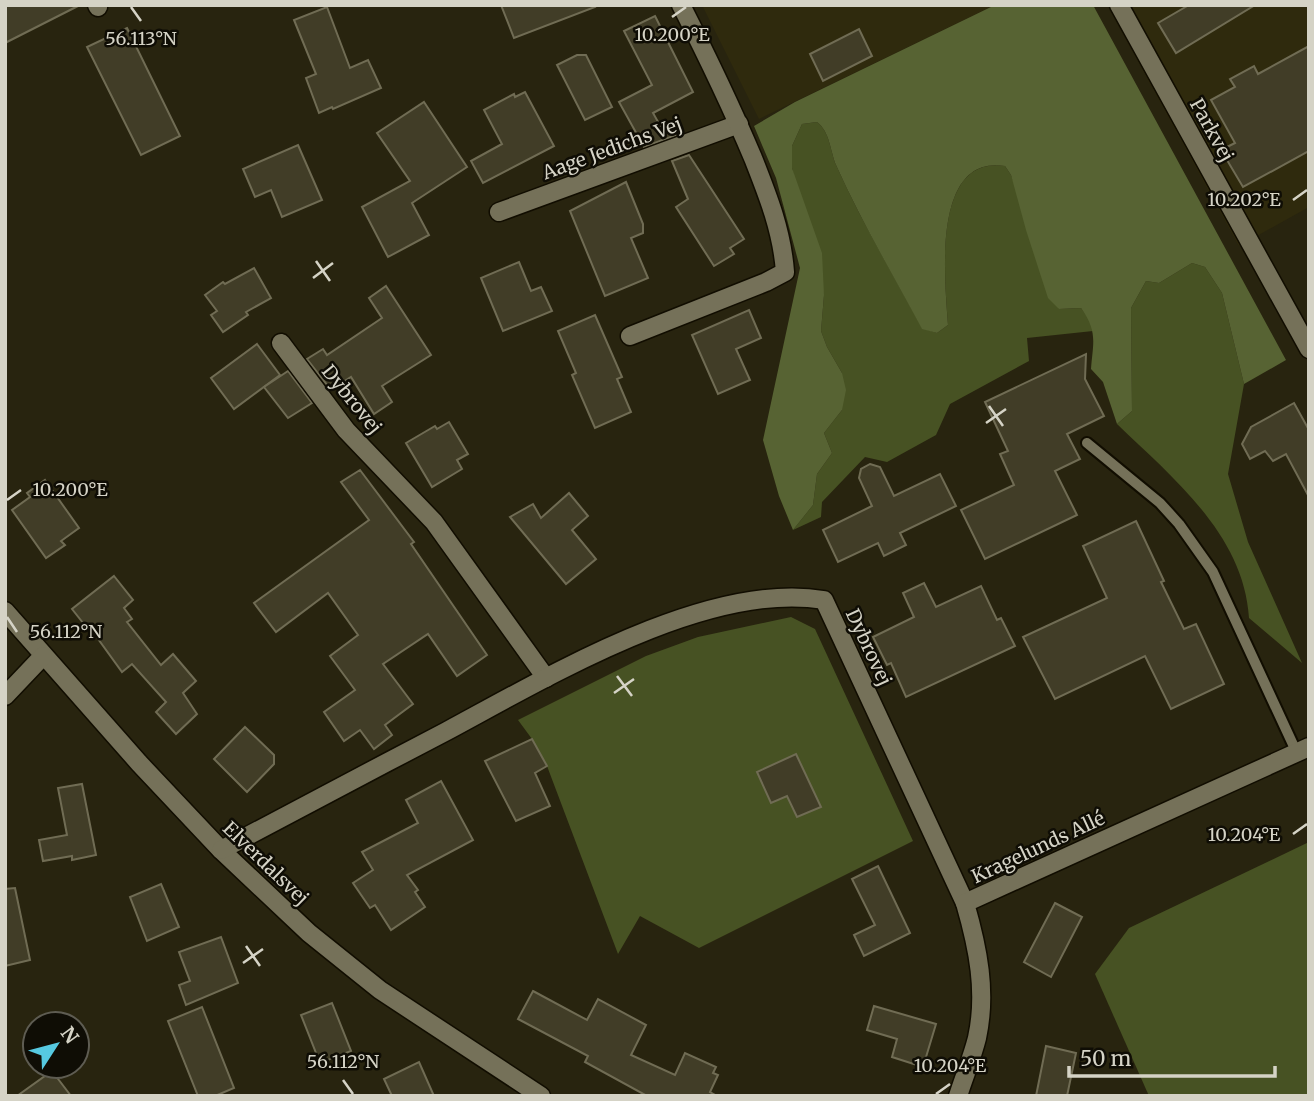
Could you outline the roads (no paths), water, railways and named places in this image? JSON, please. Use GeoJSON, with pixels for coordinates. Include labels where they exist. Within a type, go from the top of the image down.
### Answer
{"type":"FeatureCollection","features":[{"type":"Feature","properties":{"kind":"street"},"geometry":{"type":"LineString","coordinates":[[631,336],[785,272],[783,247],[772,206],[739,124],[681,5]]}},
{"type":"Feature","properties":{"kind":"street","name":"Parkvej"},"geometry":{"type":"LineString","coordinates":[[1119,5],[1309,349]]}},
{"type":"Feature","properties":{"kind":"street","name":"Aage Jedichs Vej"},"geometry":{"type":"LineString","coordinates":[[499,212],[739,124]]}},
{"type":"Feature","properties":{"kind":"street","name":"Dybrovej"},"geometry":{"type":"LineString","coordinates":[[281,343],[346,430],[434,522],[546,678]]}},
{"type":"Feature","properties":{"kind":"street","name":"Dybrovej"},"geometry":{"type":"LineString","coordinates":[[221,850],[546,678],[627,639],[684,617],[753,599],[808,597],[824,600],[965,903]]}},
{"type":"Feature","properties":{"kind":"street","name":"Elverdalsvej"},"geometry":{"type":"LineString","coordinates":[[5,611],[221,850],[309,933],[380,990],[541,1096]]}},
{"type":"Feature","properties":{"kind":"street"},"geometry":{"type":"LineString","coordinates":[[5,696],[43,656]]}},
{"type":"Feature","properties":{"kind":"street","name":"Kragelunds Allé"},"geometry":{"type":"LineString","coordinates":[[958,1096],[977,1038],[982,1001],[976,943],[965,903],[1302,749]]}},
{"type":"Feature","properties":{"kind":"lane"},"geometry":{"type":"LineString","coordinates":[[1087,443],[1160,503],[1196,547],[1213,572],[1302,749]]}}]}
